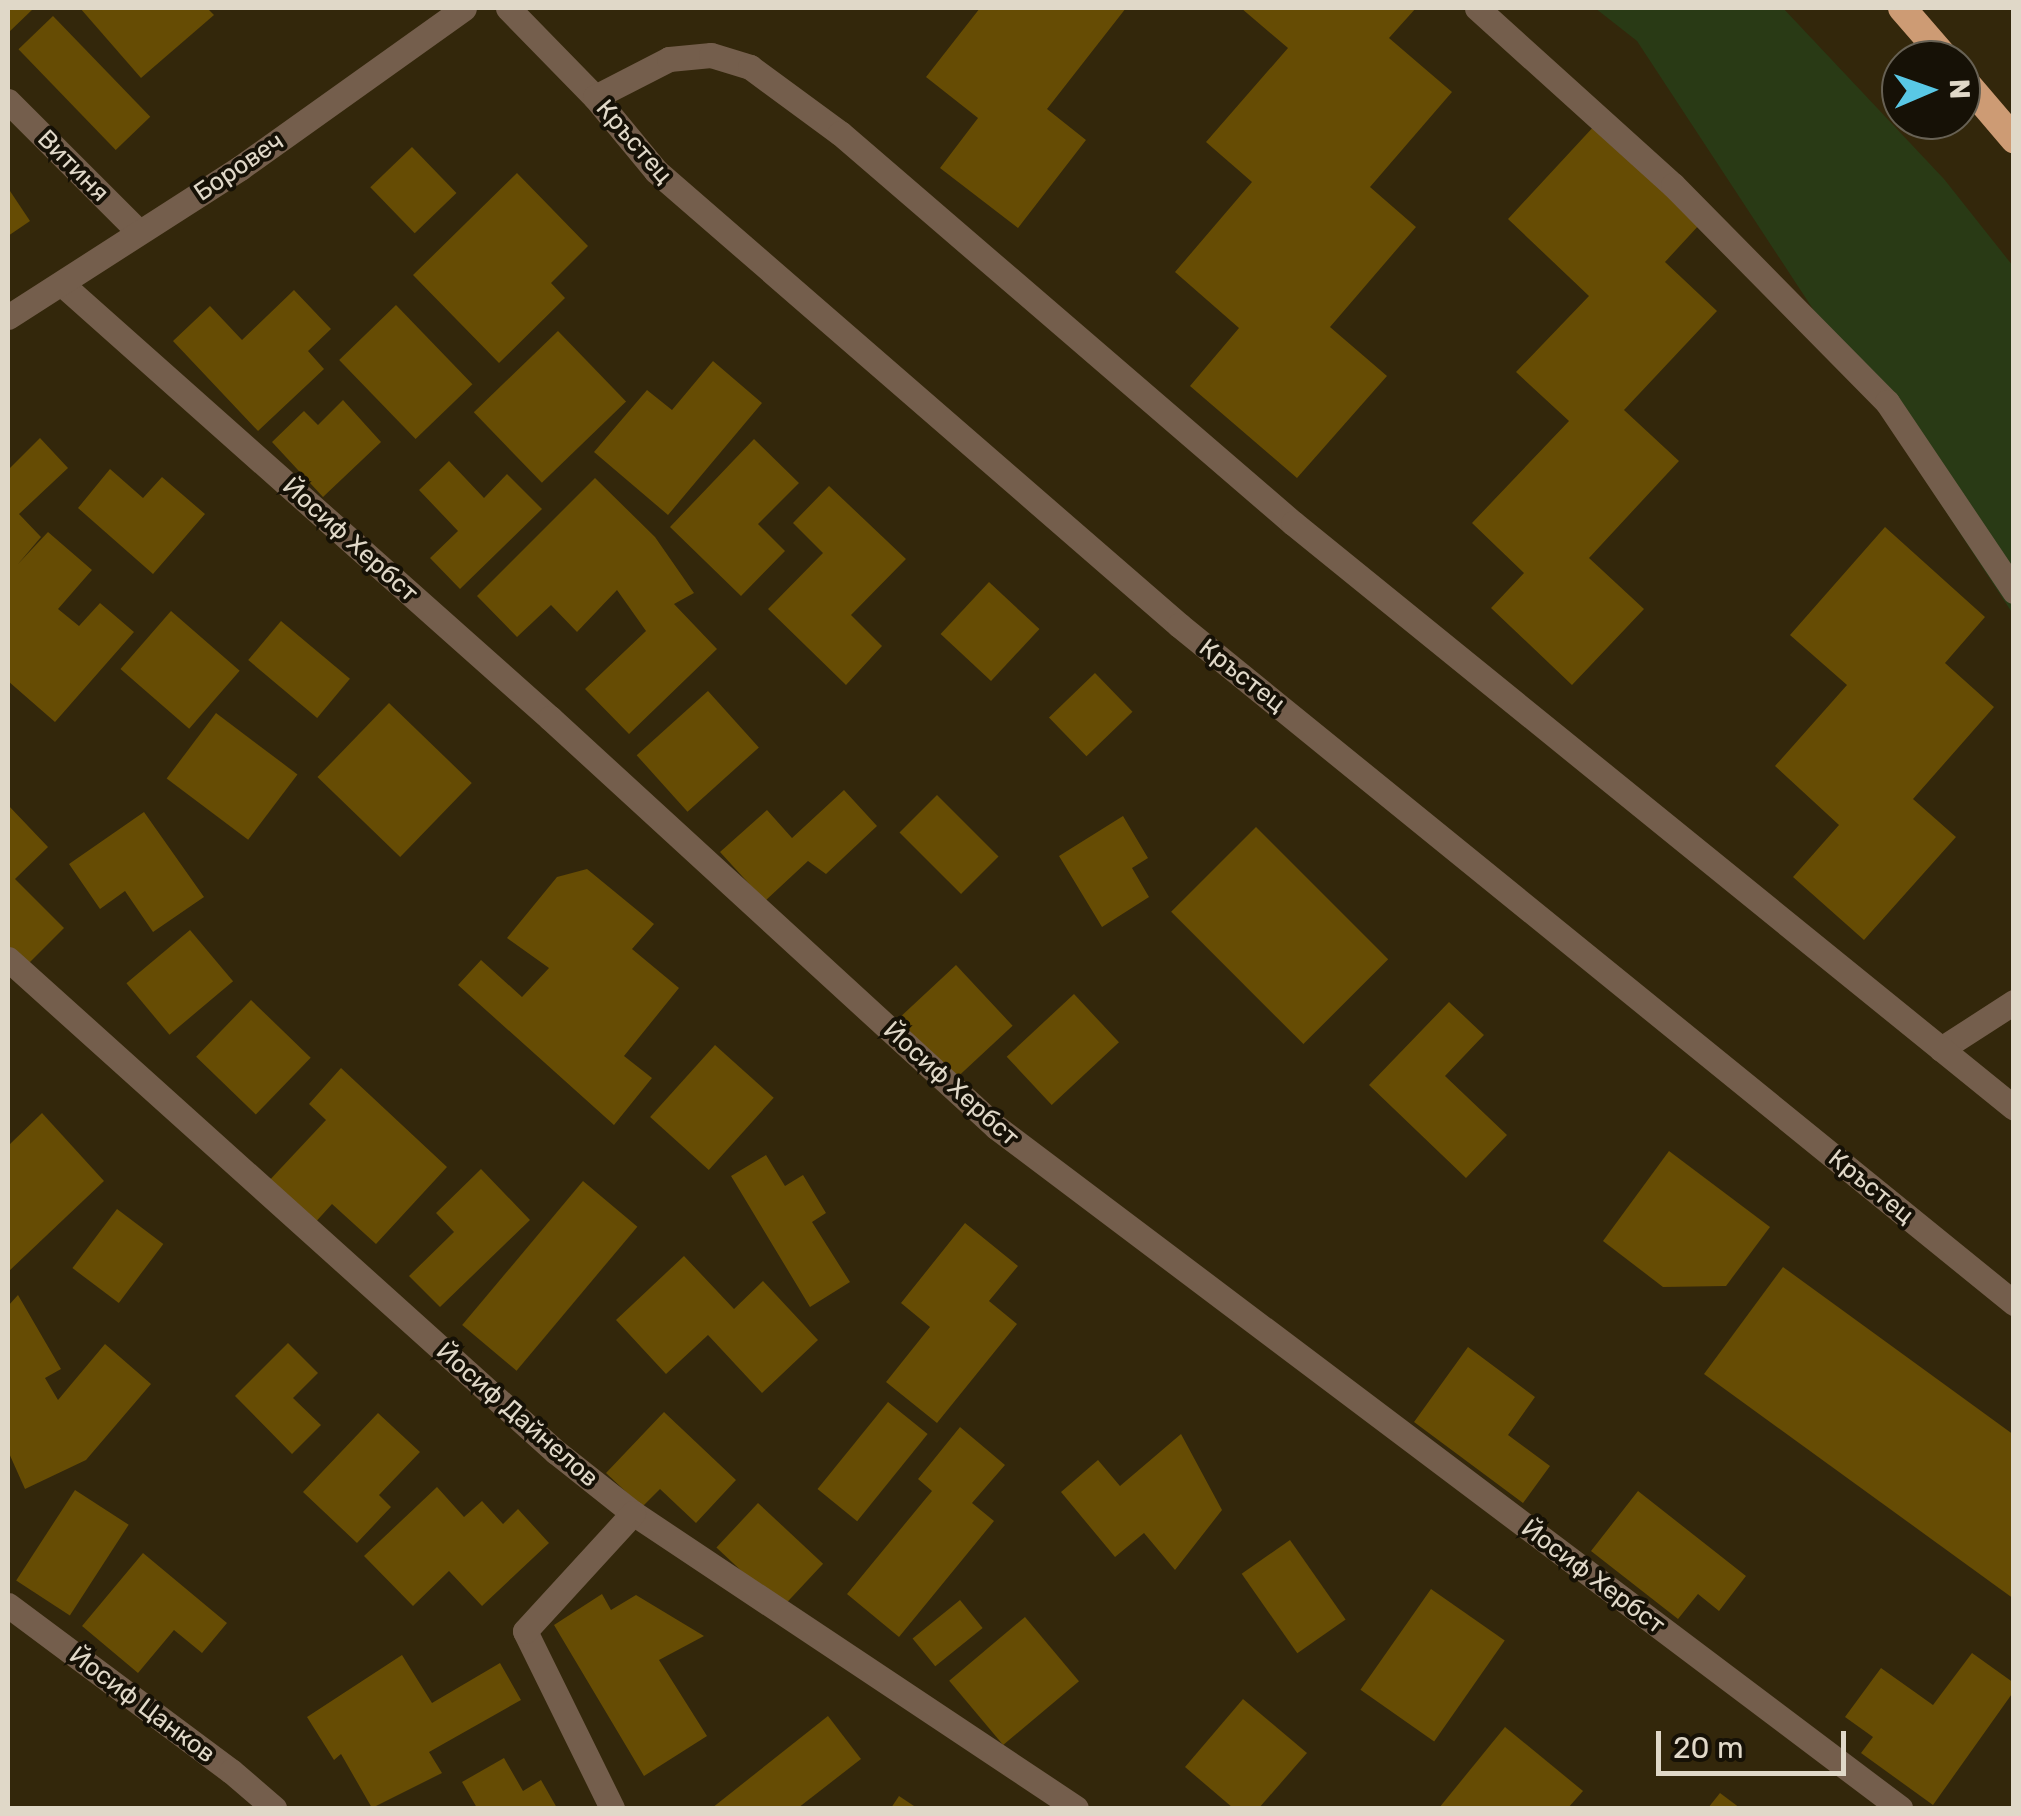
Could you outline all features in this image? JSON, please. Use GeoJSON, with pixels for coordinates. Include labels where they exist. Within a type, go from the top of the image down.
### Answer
{"type":"FeatureCollection","features":[{"type":"Feature","properties":{"kind":"highway"},"geometry":{"type":"LineString","coordinates":[[1902,8],[1930,40]]}},
{"type":"Feature","properties":{"kind":"highway"},"geometry":{"type":"LineString","coordinates":[[1981,100],[2014,139]]}},
{"type":"Feature","properties":{"kind":"street","name":"Боровеч"},"geometry":{"type":"LineString","coordinates":[[8,318],[240,168],[464,8]]}},
{"type":"Feature","properties":{"kind":"street","name":"Кръстец"},"geometry":{"type":"LineString","coordinates":[[508,8],[595,97],[656,172],[1179,625],[2014,1303]]}},
{"type":"Feature","properties":{"kind":"street"},"geometry":{"type":"LineString","coordinates":[[1477,8],[1674,185],[1887,402],[2014,591]]}},
{"type":"Feature","properties":{"kind":"street"},"geometry":{"type":"LineString","coordinates":[[595,97],[669,59],[711,55],[750,66],[840,133],[1293,523],[2014,1108]]}},
{"type":"Feature","properties":{"kind":"street","name":"Витиня"},"geometry":{"type":"LineString","coordinates":[[8,101],[139,232]]}},
{"type":"Feature","properties":{"kind":"street","name":"Йосиф Хербст"},"geometry":{"type":"LineString","coordinates":[[62,286],[550,718],[996,1128],[1900,1808]]}},
{"type":"Feature","properties":{"kind":"street","name":"Йосиф Дайнелов"},"geometry":{"type":"LineString","coordinates":[[8,959],[556,1452],[633,1513],[1076,1808]]}},
{"type":"Feature","properties":{"kind":"street"},"geometry":{"type":"LineString","coordinates":[[1941,1049],[2014,1002]]}},
{"type":"Feature","properties":{"kind":"street"},"geometry":{"type":"LineString","coordinates":[[612,1808],[525,1630],[633,1513]]}},
{"type":"Feature","properties":{"kind":"street","name":"Йосиф Цанков"},"geometry":{"type":"LineString","coordinates":[[8,1605],[274,1808]]}},
{"type":"Feature","properties":{"kind":"green space"},"geometry":{"type":"Polygon","coordinates":[[[1595,8],[1783,8],[1881,112],[1881,140],[1907,140],[1944,179],[2013,266],[2013,614],[1637,41],[1595,8]]]}},
{"type":"Feature","properties":{"kind":"building"},"geometry":{"type":"Polygon","coordinates":[[[8,8],[34,8],[8,33],[8,8]]]}},
{"type":"Feature","properties":{"kind":"building"},"geometry":{"type":"Polygon","coordinates":[[[80,8],[207,8],[214,15],[141,78],[80,8]]]}},
{"type":"Feature","properties":{"kind":"building"},"geometry":{"type":"Polygon","coordinates":[[[980,8],[1126,8],[1047,109],[1086,140],[1018,228],[940,168],[978,118],[926,77],[980,8]]]}},
{"type":"Feature","properties":{"kind":"building"},"geometry":{"type":"Polygon","coordinates":[[[1241,8],[1416,8],[1389,38],[1452,92],[1370,187],[1416,227],[1330,327],[1387,376],[1297,478],[1190,386],[1239,328],[1175,272],[1252,182],[1206,142],[1288,48],[1241,8]]]}},
{"type":"Feature","properties":{"kind":"building"},"geometry":{"type":"Polygon","coordinates":[[[53,16],[150,117],[116,150],[18,49],[53,16]]]}},
{"type":"Feature","properties":{"kind":"building"},"geometry":{"type":"Polygon","coordinates":[[[1596,124],[1700,224],[1665,262],[1717,311],[1624,410],[1679,461],[1589,558],[1644,609],[1572,685],[1491,608],[1524,573],[1472,523],[1569,421],[1516,372],[1589,296],[1508,219],[1596,124]]]}},
{"type":"Feature","properties":{"kind":"building"},"geometry":{"type":"Polygon","coordinates":[[[412,147],[456,193],[415,233],[370,187],[412,147]]]}},
{"type":"Feature","properties":{"kind":"building"},"geometry":{"type":"Polygon","coordinates":[[[517,173],[588,246],[551,283],[565,298],[499,363],[413,275],[517,173]]]}},
{"type":"Feature","properties":{"kind":"building"},"geometry":{"type":"Polygon","coordinates":[[[8,188],[30,221],[8,236],[8,188]]]}},
{"type":"Feature","properties":{"kind":"building"},"geometry":{"type":"Polygon","coordinates":[[[294,290],[331,329],[308,351],[324,369],[258,431],[173,341],[210,306],[242,340],[294,290]]]}},
{"type":"Feature","properties":{"kind":"building"},"geometry":{"type":"Polygon","coordinates":[[[396,305],[472,384],[416,439],[339,360],[396,305]]]}},
{"type":"Feature","properties":{"kind":"building"},"geometry":{"type":"Polygon","coordinates":[[[558,331],[626,401],[542,483],[474,412],[558,331]]]}},
{"type":"Feature","properties":{"kind":"building"},"geometry":{"type":"Polygon","coordinates":[[[713,361],[762,403],[668,515],[594,452],[647,390],[672,410],[713,361]]]}},
{"type":"Feature","properties":{"kind":"building"},"geometry":{"type":"Polygon","coordinates":[[[343,400],[381,442],[323,497],[272,442],[304,411],[318,425],[343,400]]]}},
{"type":"Feature","properties":{"kind":"building"},"geometry":{"type":"Polygon","coordinates":[[[40,438],[68,468],[19,514],[41,537],[18,564],[48,532],[92,570],[58,609],[79,626],[100,603],[134,632],[55,722],[8,681],[8,470],[40,438]]]}},
{"type":"Feature","properties":{"kind":"building"},"geometry":{"type":"Polygon","coordinates":[[[754,439],[799,483],[758,524],[785,551],[741,596],[670,527],[754,439]]]}},
{"type":"Feature","properties":{"kind":"building"},"geometry":{"type":"Polygon","coordinates":[[[449,461],[484,498],[507,474],[542,509],[460,589],[430,558],[458,531],[419,490],[449,461]]]}},
{"type":"Feature","properties":{"kind":"building"},"geometry":{"type":"Polygon","coordinates":[[[110,469],[143,498],[162,477],[205,514],[153,574],[78,508],[110,469]]]}},
{"type":"Feature","properties":{"kind":"building"},"geometry":{"type":"Polygon","coordinates":[[[595,478],[655,537],[694,593],[674,604],[717,649],[629,734],[585,689],[646,631],[617,590],[577,632],[551,605],[517,637],[477,596],[595,478]]]}},
{"type":"Feature","properties":{"kind":"building"},"geometry":{"type":"Polygon","coordinates":[[[829,486],[906,559],[851,615],[882,646],[846,685],[768,609],[823,553],[793,523],[829,486]]]}},
{"type":"Feature","properties":{"kind":"building"},"geometry":{"type":"Polygon","coordinates":[[[1885,527],[1985,617],[1945,663],[1994,707],[1913,799],[1956,837],[1864,940],[1793,877],[1839,825],[1775,766],[1847,685],[1790,635],[1885,527]]]}},
{"type":"Feature","properties":{"kind":"building"},"geometry":{"type":"Polygon","coordinates":[[[989,582],[1039,629],[991,681],[941,634],[989,582]]]}},
{"type":"Feature","properties":{"kind":"building"},"geometry":{"type":"Polygon","coordinates":[[[171,611],[240,671],[189,729],[120,669],[171,611]]]}},
{"type":"Feature","properties":{"kind":"building"},"geometry":{"type":"Polygon","coordinates":[[[281,621],[350,679],[317,718],[248,660],[281,621]]]}},
{"type":"Feature","properties":{"kind":"building"},"geometry":{"type":"Polygon","coordinates":[[[1095,673],[1133,712],[1086,756],[1049,717],[1095,673]]]}},
{"type":"Feature","properties":{"kind":"building"},"geometry":{"type":"Polygon","coordinates":[[[708,691],[759,747],[688,812],[637,755],[708,691]]]}},
{"type":"Feature","properties":{"kind":"building"},"geometry":{"type":"Polygon","coordinates":[[[389,703],[472,783],[400,857],[317,777],[389,703]]]}},
{"type":"Feature","properties":{"kind":"building"},"geometry":{"type":"Polygon","coordinates":[[[216,713],[297,774],[248,840],[167,778],[216,713]]]}},
{"type":"Feature","properties":{"kind":"building"},"geometry":{"type":"Polygon","coordinates":[[[844,790],[877,826],[826,874],[808,861],[765,901],[720,852],[767,810],[792,838],[844,790]]]}},
{"type":"Feature","properties":{"kind":"building"},"geometry":{"type":"Polygon","coordinates":[[[937,795],[999,857],[961,894],[900,832],[937,795]]]}},
{"type":"Feature","properties":{"kind":"building"},"geometry":{"type":"Polygon","coordinates":[[[8,805],[48,847],[15,879],[64,928],[25,967],[8,949],[8,805]]]}},
{"type":"Feature","properties":{"kind":"building"},"geometry":{"type":"Polygon","coordinates":[[[144,812],[204,897],[153,932],[125,891],[100,909],[69,864],[144,812]]]}},
{"type":"Feature","properties":{"kind":"building"},"geometry":{"type":"Polygon","coordinates":[[[1123,816],[1148,858],[1132,868],[1149,897],[1102,927],[1059,856],[1123,816]]]}},
{"type":"Feature","properties":{"kind":"building"},"geometry":{"type":"Polygon","coordinates":[[[1256,827],[1388,959],[1303,1044],[1171,912],[1256,827]]]}},
{"type":"Feature","properties":{"kind":"building"},"geometry":{"type":"Polygon","coordinates":[[[587,869],[654,924],[632,949],[679,988],[624,1056],[652,1078],[614,1125],[458,985],[481,960],[522,997],[549,968],[507,938],[557,877],[587,869]]]}},
{"type":"Feature","properties":{"kind":"building"},"geometry":{"type":"Polygon","coordinates":[[[190,930],[233,981],[169,1035],[126,983],[190,930]]]}},
{"type":"Feature","properties":{"kind":"building"},"geometry":{"type":"Polygon","coordinates":[[[956,965],[1013,1026],[955,1080],[898,1019],[956,965]]]}},
{"type":"Feature","properties":{"kind":"building"},"geometry":{"type":"Polygon","coordinates":[[[1074,994],[1119,1042],[1052,1105],[1007,1057],[1074,994]]]}},
{"type":"Feature","properties":{"kind":"building"},"geometry":{"type":"Polygon","coordinates":[[[251,1000],[311,1058],[256,1114],[196,1057],[251,1000]]]}},
{"type":"Feature","properties":{"kind":"building"},"geometry":{"type":"Polygon","coordinates":[[[1449,1002],[1484,1035],[1445,1076],[1507,1135],[1466,1178],[1369,1085],[1449,1002]]]}},
{"type":"Feature","properties":{"kind":"building"},"geometry":{"type":"Polygon","coordinates":[[[715,1045],[774,1098],[709,1170],[650,1117],[715,1045]]]}},
{"type":"Feature","properties":{"kind":"building"},"geometry":{"type":"Polygon","coordinates":[[[341,1068],[447,1167],[376,1244],[332,1204],[312,1226],[266,1184],[326,1120],[309,1104],[341,1068]]]}},
{"type":"Feature","properties":{"kind":"building"},"geometry":{"type":"Polygon","coordinates":[[[42,1113],[104,1181],[8,1272],[8,1146],[42,1113]]]}},
{"type":"Feature","properties":{"kind":"building"},"geometry":{"type":"Polygon","coordinates":[[[1669,1151],[1770,1227],[1726,1286],[1663,1287],[1603,1241],[1669,1151]]]}},
{"type":"Feature","properties":{"kind":"building"},"geometry":{"type":"Polygon","coordinates":[[[766,1155],[785,1186],[803,1175],[826,1213],[812,1222],[850,1282],[810,1307],[731,1176],[766,1155]]]}},
{"type":"Feature","properties":{"kind":"building"},"geometry":{"type":"Polygon","coordinates":[[[481,1169],[530,1220],[440,1307],[409,1276],[454,1232],[436,1213],[481,1169]]]}},
{"type":"Feature","properties":{"kind":"building"},"geometry":{"type":"Polygon","coordinates":[[[583,1181],[637,1227],[517,1371],[462,1325],[583,1181]]]}},
{"type":"Feature","properties":{"kind":"building"},"geometry":{"type":"Polygon","coordinates":[[[117,1209],[163,1244],[119,1303],[72,1268],[117,1209]]]}},
{"type":"Feature","properties":{"kind":"building"},"geometry":{"type":"Polygon","coordinates":[[[965,1223],[1018,1266],[989,1301],[1017,1324],[937,1423],[886,1382],[930,1327],[901,1303],[965,1223]]]}},
{"type":"Feature","properties":{"kind":"building"},"geometry":{"type":"Polygon","coordinates":[[[684,1256],[734,1309],[763,1281],[818,1340],[762,1393],[708,1335],[666,1374],[616,1320],[684,1256]]]}},
{"type":"Feature","properties":{"kind":"building"},"geometry":{"type":"Polygon","coordinates":[[[1783,1267],[2014,1435],[2014,1599],[1704,1374],[1783,1267]]]}},
{"type":"Feature","properties":{"kind":"building"},"geometry":{"type":"Polygon","coordinates":[[[18,1295],[61,1369],[45,1378],[58,1400],[105,1344],[151,1384],[86,1460],[25,1489],[8,1451],[8,1306],[18,1295]]]}},
{"type":"Feature","properties":{"kind":"building"},"geometry":{"type":"Polygon","coordinates":[[[288,1343],[318,1373],[293,1398],[321,1425],[292,1454],[235,1396],[288,1343]]]}},
{"type":"Feature","properties":{"kind":"building"},"geometry":{"type":"Polygon","coordinates":[[[1468,1347],[1535,1397],[1508,1435],[1550,1466],[1523,1503],[1414,1422],[1468,1347]]]}},
{"type":"Feature","properties":{"kind":"building"},"geometry":{"type":"Polygon","coordinates":[[[888,1402],[928,1434],[857,1521],[818,1489],[888,1402]]]}},
{"type":"Feature","properties":{"kind":"building"},"geometry":{"type":"Polygon","coordinates":[[[664,1412],[736,1480],[696,1523],[660,1489],[642,1507],[606,1473],[664,1412]]]}},
{"type":"Feature","properties":{"kind":"building"},"geometry":{"type":"Polygon","coordinates":[[[378,1413],[420,1452],[379,1495],[391,1507],[357,1543],[303,1492],[378,1413]]]}},
{"type":"Feature","properties":{"kind":"building"},"geometry":{"type":"Polygon","coordinates":[[[960,1427],[1005,1465],[972,1503],[994,1521],[899,1637],[847,1594],[932,1491],[918,1479],[960,1427]]]}},
{"type":"Feature","properties":{"kind":"building"},"geometry":{"type":"Polygon","coordinates":[[[1181,1434],[1222,1510],[1175,1570],[1144,1533],[1115,1557],[1061,1492],[1098,1460],[1120,1486],[1181,1434]]]}},
{"type":"Feature","properties":{"kind":"building"},"geometry":{"type":"Polygon","coordinates":[[[437,1487],[464,1517],[482,1501],[503,1524],[518,1509],[549,1543],[482,1606],[449,1571],[413,1606],[364,1556],[437,1487]]]}},
{"type":"Feature","properties":{"kind":"building"},"geometry":{"type":"Polygon","coordinates":[[[75,1490],[129,1525],[70,1615],[16,1581],[75,1490]]]}},
{"type":"Feature","properties":{"kind":"building"},"geometry":{"type":"Polygon","coordinates":[[[1638,1491],[1746,1576],[1719,1611],[1698,1594],[1678,1619],[1591,1551],[1638,1491]]]}},
{"type":"Feature","properties":{"kind":"building"},"geometry":{"type":"Polygon","coordinates":[[[758,1503],[823,1564],[781,1608],[716,1548],[758,1503]]]}},
{"type":"Feature","properties":{"kind":"building"},"geometry":{"type":"Polygon","coordinates":[[[1290,1540],[1346,1619],[1297,1653],[1242,1574],[1290,1540]]]}},
{"type":"Feature","properties":{"kind":"building"},"geometry":{"type":"Polygon","coordinates":[[[143,1553],[227,1623],[202,1653],[174,1630],[138,1673],[82,1626],[143,1553]]]}},
{"type":"Feature","properties":{"kind":"building"},"geometry":{"type":"Polygon","coordinates":[[[1431,1589],[1505,1641],[1434,1741],[1360,1690],[1431,1589]]]}},
{"type":"Feature","properties":{"kind":"building"},"geometry":{"type":"Polygon","coordinates":[[[602,1594],[611,1610],[636,1595],[704,1636],[659,1660],[707,1736],[644,1776],[554,1625],[602,1594]]]}},
{"type":"Feature","properties":{"kind":"building"},"geometry":{"type":"Polygon","coordinates":[[[960,1600],[983,1628],[935,1666],[913,1638],[960,1600]]]}},
{"type":"Feature","properties":{"kind":"building"},"geometry":{"type":"Polygon","coordinates":[[[1025,1617],[1079,1681],[1003,1745],[949,1681],[1025,1617]]]}},
{"type":"Feature","properties":{"kind":"building"},"geometry":{"type":"Polygon","coordinates":[[[1972,1653],[2014,1683],[2014,1691],[1933,1805],[1861,1753],[1873,1737],[1845,1717],[1881,1668],[1933,1705],[1972,1653]]]}},
{"type":"Feature","properties":{"kind":"building"},"geometry":{"type":"Polygon","coordinates":[[[402,1655],[432,1703],[500,1663],[521,1700],[429,1752],[442,1773],[372,1808],[341,1754],[334,1760],[307,1717],[402,1655]]]}},
{"type":"Feature","properties":{"kind":"building"},"geometry":{"type":"Polygon","coordinates":[[[1243,1699],[1307,1753],[1259,1808],[1233,1808],[1185,1767],[1243,1699]]]}},
{"type":"Feature","properties":{"kind":"building"},"geometry":{"type":"Polygon","coordinates":[[[828,1716],[861,1759],[798,1808],[712,1808],[828,1716]]]}},
{"type":"Feature","properties":{"kind":"building"},"geometry":{"type":"Polygon","coordinates":[[[1505,1727],[1583,1791],[1568,1808],[1439,1808],[1505,1727]]]}},
{"type":"Feature","properties":{"kind":"building"},"geometry":{"type":"Polygon","coordinates":[[[504,1758],[523,1791],[541,1780],[557,1808],[477,1808],[462,1782],[504,1758]]]}},
{"type":"Feature","properties":{"kind":"building"},"geometry":{"type":"Polygon","coordinates":[[[1720,1793],[1740,1808],[1708,1808],[1720,1793]]]}},
{"type":"Feature","properties":{"kind":"building"},"geometry":{"type":"Polygon","coordinates":[[[899,1796],[917,1808],[891,1808],[899,1796]]]}}]}
